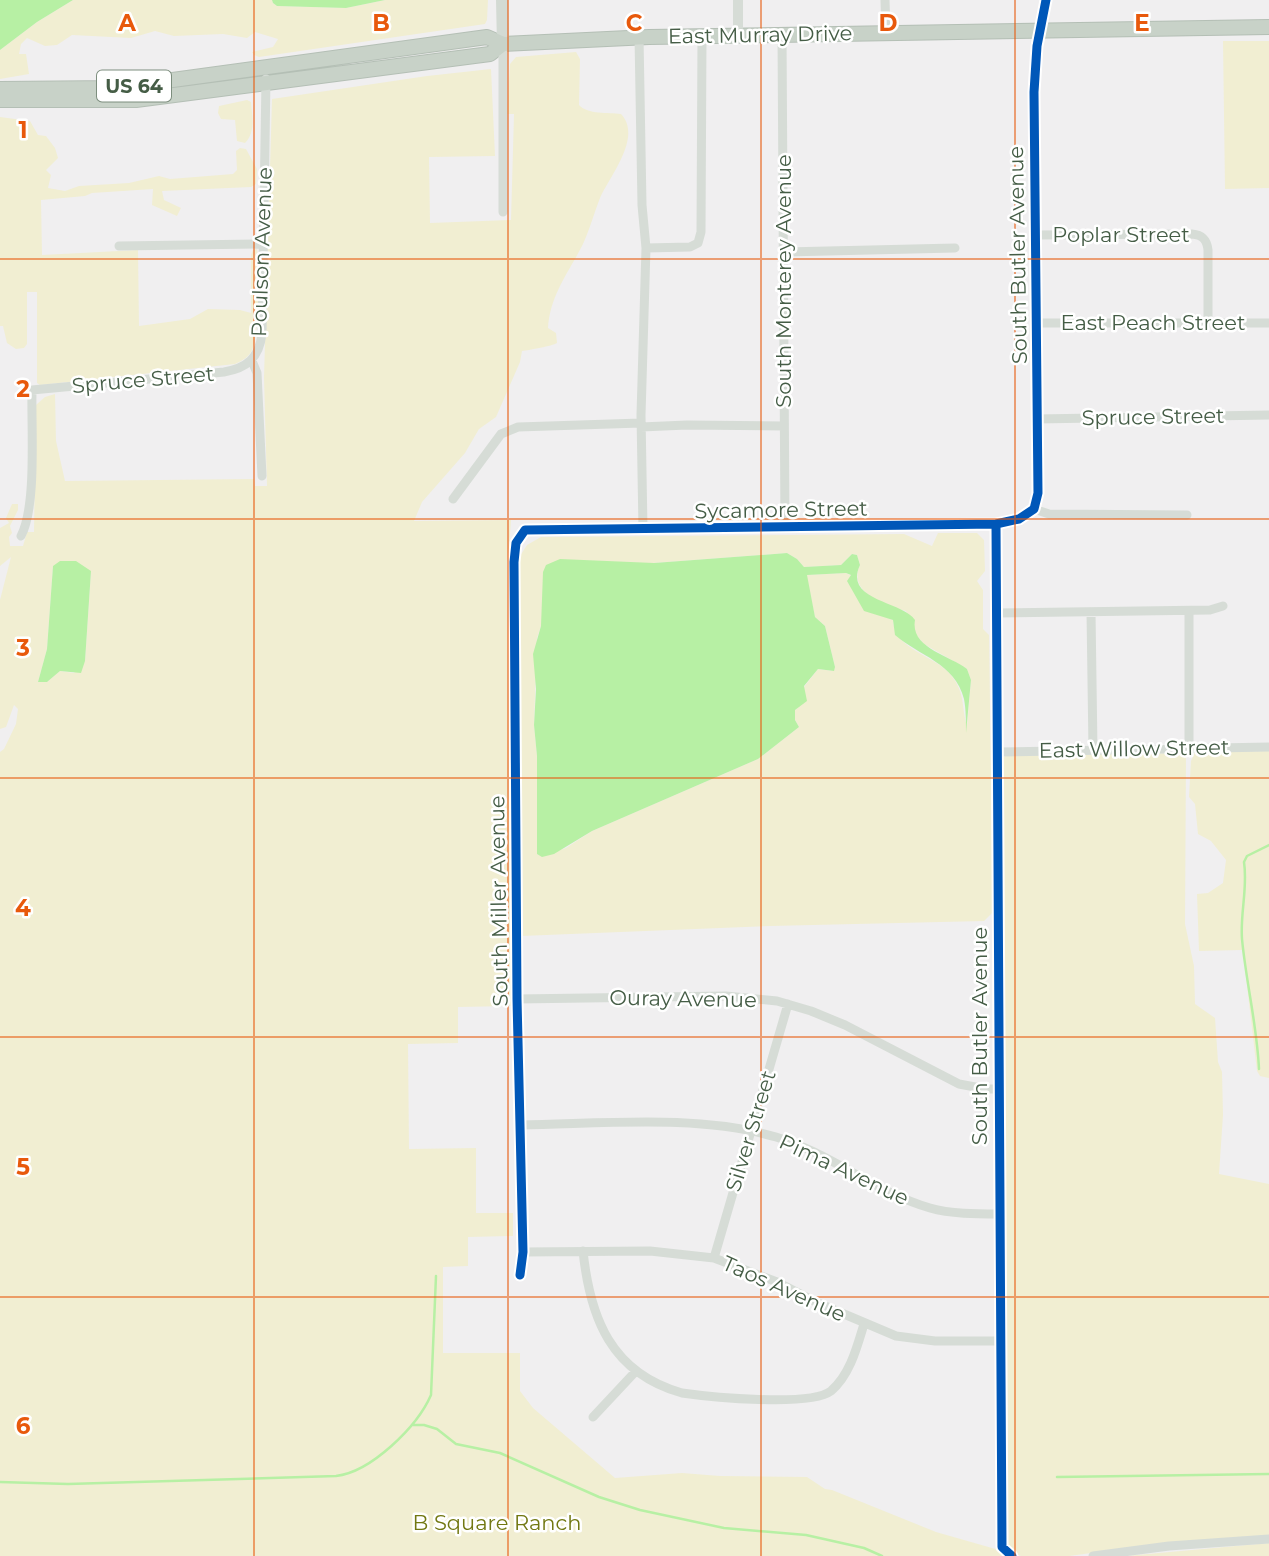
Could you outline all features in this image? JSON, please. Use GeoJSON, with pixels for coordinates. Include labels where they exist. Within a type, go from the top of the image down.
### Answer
{"type":"FeatureCollection","features":[{"type":"Feature","properties":{"kind":"highway","name":"East Murray Drive"},"geometry":{"type":"LineString","coordinates":[[266,67],[487,37],[503,44],[639,37],[1269,27]]}},
{"type":"Feature","properties":{"kind":"highway","name":"East Murray Drive"},"geometry":{"type":"LineString","coordinates":[[266,83],[490,54],[503,44]]}},
{"type":"Feature","properties":{"kind":"highway","name":"US 64"},"geometry":{"type":"LineString","coordinates":[[0,89],[102,89],[266,67]]}},
{"type":"Feature","properties":{"kind":"highway","name":"US 64"},"geometry":{"type":"LineString","coordinates":[[0,100],[128,100],[266,83]]}},
{"type":"Feature","properties":{"kind":"main road"},"geometry":{"type":"LineString","coordinates":[[502,0],[503,44]]}},
{"type":"Feature","properties":{"kind":"street"},"geometry":{"type":"LineString","coordinates":[[738,0],[738,35]]}},
{"type":"Feature","properties":{"kind":"street"},"geometry":{"type":"LineString","coordinates":[[885,0],[886,33]]}},
{"type":"Feature","properties":{"kind":"street","name":"South Butler Avenue"},"geometry":{"type":"LineString","coordinates":[[1034,509],[1038,493],[1034,92],[1046,0]]}},
{"type":"Feature","properties":{"kind":"street","name":"South Monterey Avenue"},"geometry":{"type":"LineString","coordinates":[[782,34],[785,528]]}},
{"type":"Feature","properties":{"kind":"street"},"geometry":{"type":"LineString","coordinates":[[646,248],[690,247],[698,243],[701,232],[702,36]]}},
{"type":"Feature","properties":{"kind":"street"},"geometry":{"type":"LineString","coordinates":[[639,37],[642,205],[646,248],[641,425],[643,529]]}},
{"type":"Feature","properties":{"kind":"street"},"geometry":{"type":"LineString","coordinates":[[503,44],[503,212]]}},
{"type":"Feature","properties":{"kind":"street","name":"Poulson Avenue"},"geometry":{"type":"LineString","coordinates":[[262,476],[257,373],[252,360],[257,354],[262,334],[266,67]]}},
{"type":"Feature","properties":{"kind":"street","name":"Poplar Street"},"geometry":{"type":"LineString","coordinates":[[1036,235],[1200,235],[1208,246],[1208,323]]}},
{"type":"Feature","properties":{"kind":"street"},"geometry":{"type":"LineString","coordinates":[[119,246],[264,244]]}},
{"type":"Feature","properties":{"kind":"street"},"geometry":{"type":"LineString","coordinates":[[785,252],[955,248]]}},
{"type":"Feature","properties":{"kind":"street","name":"East Peach Street"},"geometry":{"type":"LineString","coordinates":[[1037,323],[1269,323]]}},
{"type":"Feature","properties":{"kind":"street","name":"Spruce Street"},"geometry":{"type":"LineString","coordinates":[[21,536],[25,527],[29,496],[32,390],[224,372],[241,369],[252,360]]}},
{"type":"Feature","properties":{"kind":"street","name":"Spruce Street"},"geometry":{"type":"LineString","coordinates":[[1037,419],[1269,415]]}},
{"type":"Feature","properties":{"kind":"street"},"geometry":{"type":"LineString","coordinates":[[453,499],[501,434],[519,427],[784,426]]}},
{"type":"Feature","properties":{"kind":"street"},"geometry":{"type":"LineString","coordinates":[[1034,509],[1049,514],[1188,515]]}},
{"type":"Feature","properties":{"kind":"street","name":"Sycamore Street"},"geometry":{"type":"LineString","coordinates":[[525,530],[996,524],[1019,519],[1034,509]]}},
{"type":"Feature","properties":{"kind":"street","name":"South Butler Avenue"},"geometry":{"type":"LineString","coordinates":[[996,524],[1002,1547],[1012,1556]]}},
{"type":"Feature","properties":{"kind":"street","name":"South Miller Avenue"},"geometry":{"type":"LineString","coordinates":[[520,1275],[523,1252],[517,999],[514,562],[516,543],[525,530]]}},
{"type":"Feature","properties":{"kind":"street"},"geometry":{"type":"LineString","coordinates":[[996,613],[1189,611],[1223,606]]}},
{"type":"Feature","properties":{"kind":"street"},"geometry":{"type":"LineString","coordinates":[[1091,611],[1093,750]]}},
{"type":"Feature","properties":{"kind":"street"},"geometry":{"type":"LineString","coordinates":[[1189,611],[1189,748]]}},
{"type":"Feature","properties":{"kind":"street","name":"East Willow Street"},"geometry":{"type":"LineString","coordinates":[[998,752],[1269,747]]}},
{"type":"Feature","properties":{"kind":"street","name":"Ouray Avenue"},"geometry":{"type":"LineString","coordinates":[[517,999],[740,996],[788,1004],[845,1025],[959,1084],[998,1089]]}},
{"type":"Feature","properties":{"kind":"street","name":"Silver Street"},"geometry":{"type":"LineString","coordinates":[[714,1258],[715,1247],[788,1004]]}},
{"type":"Feature","properties":{"kind":"street","name":"Pima Avenue"},"geometry":{"type":"LineString","coordinates":[[521,1125],[672,1123],[752,1131],[801,1147],[928,1208],[999,1214]]}},
{"type":"Feature","properties":{"kind":"street"},"geometry":{"type":"LineString","coordinates":[[583,1251],[586,1283],[599,1324],[613,1345],[636,1371],[656,1384],[682,1393],[786,1401],[808,1399],[830,1392],[853,1357],[864,1324]]}},
{"type":"Feature","properties":{"kind":"street","name":"Taos Avenue"},"geometry":{"type":"LineString","coordinates":[[523,1252],[650,1251],[714,1258],[777,1282],[895,1336],[914,1340],[1000,1341]]}},
{"type":"Feature","properties":{"kind":"street"},"geometry":{"type":"LineString","coordinates":[[593,1417],[636,1371]]}},
{"type":"Feature","properties":{"kind":"street"},"geometry":{"type":"LineString","coordinates":[[1093,1556],[1170,1546],[1269,1539]]}},
{"type":"Feature","properties":{"kind":"green space"},"geometry":{"type":"Polygon","coordinates":[[[73,0],[272,0],[277,6],[346,8],[385,0],[488,0],[485,24],[259,57],[252,52],[273,47],[278,39],[255,32],[247,38],[223,34],[174,36],[155,31],[131,38],[72,35],[57,45],[45,46],[27,38],[21,44],[19,54],[26,54],[29,74],[0,79],[0,50],[37,22],[73,0]]]}},
{"type":"Feature","properties":{"kind":"green space"},"geometry":{"type":"Polygon","coordinates":[[[1223,41],[1269,41],[1269,188],[1225,189],[1223,41]]]}},
{"type":"Feature","properties":{"kind":"green space","name":"B Square Ranch"},"geometry":{"type":"Polygon","coordinates":[[[576,52],[580,59],[579,105],[593,112],[621,114],[627,123],[628,134],[622,157],[600,198],[583,244],[552,305],[548,328],[556,333],[557,343],[522,351],[520,362],[496,417],[479,429],[465,453],[422,502],[414,521],[511,520],[508,563],[513,1006],[458,1007],[458,1043],[408,1044],[409,1149],[476,1148],[476,1213],[513,1213],[513,1236],[468,1237],[468,1266],[443,1267],[443,1353],[520,1353],[520,1391],[533,1408],[615,1478],[682,1473],[807,1477],[825,1489],[936,1532],[999,1550],[998,1486],[1008,1485],[1001,761],[1005,756],[1184,753],[1185,924],[1194,966],[1195,1004],[1215,1018],[1218,1062],[1222,1072],[1223,1115],[1219,1174],[1269,1184],[1269,1535],[1165,1543],[1069,1556],[0,1556],[0,752],[16,724],[18,709],[14,705],[6,727],[0,729],[0,600],[11,557],[0,566],[0,528],[9,523],[6,518],[12,504],[18,504],[10,526],[10,546],[23,546],[27,532],[34,532],[36,405],[45,397],[55,394],[56,441],[65,481],[254,479],[255,486],[267,486],[264,378],[272,99],[491,69],[495,156],[429,157],[430,223],[511,220],[514,114],[507,114],[510,64],[516,57],[576,52]],[[53,566],[47,649],[38,682],[47,682],[60,671],[74,673],[85,661],[91,571],[53,566]]]}},
{"type":"Feature","properties":{"kind":"green space"},"geometry":{"type":"Polygon","coordinates":[[[247,100],[251,102],[252,124],[251,134],[245,143],[237,141],[235,120],[221,119],[218,113],[219,106],[247,100]]]}},
{"type":"Feature","properties":{"kind":"green space"},"geometry":{"type":"Polygon","coordinates":[[[0,117],[30,121],[38,135],[46,136],[55,148],[58,158],[46,170],[51,175],[48,188],[65,191],[79,186],[129,183],[159,176],[170,179],[233,174],[237,170],[236,151],[240,148],[246,149],[257,169],[256,184],[251,187],[162,191],[164,200],[181,208],[177,216],[152,205],[153,189],[41,200],[42,255],[138,250],[139,326],[190,319],[208,309],[251,313],[251,255],[253,250],[257,249],[259,284],[256,331],[252,350],[247,357],[235,364],[40,385],[37,383],[37,292],[27,292],[27,344],[24,348],[16,349],[7,343],[3,326],[0,326],[0,117]]]}},
{"type":"Feature","properties":{"kind":"green space"},"geometry":{"type":"Polygon","coordinates":[[[938,533],[977,533],[984,540],[985,571],[977,581],[983,590],[983,629],[989,635],[993,912],[984,921],[521,936],[520,556],[527,545],[541,537],[904,534],[932,546],[938,533]],[[787,553],[654,563],[615,563],[541,626],[537,638],[534,725],[537,756],[537,854],[542,856],[566,848],[592,831],[758,759],[799,727],[795,720],[795,710],[803,700],[804,687],[818,669],[833,671],[835,667],[825,626],[815,617],[806,575],[846,573],[852,576],[883,616],[893,620],[900,638],[951,675],[961,694],[967,726],[971,680],[967,669],[924,644],[916,635],[906,611],[879,601],[864,590],[857,575],[860,565],[857,555],[852,554],[841,565],[804,567],[787,553]]]}},
{"type":"Feature","properties":{"kind":"green space"},"geometry":{"type":"Polygon","coordinates":[[[1269,751],[1269,1078],[1260,1076],[1257,1071],[1243,951],[1199,951],[1197,894],[1208,893],[1223,883],[1226,860],[1211,841],[1198,834],[1195,804],[1189,797],[1191,761],[1195,752],[1269,751]]]}},
{"type":"Feature","properties":{"kind":"green space"},"geometry":{"type":"Polygon","coordinates":[[[1269,1543],[1269,1556],[1126,1556],[1269,1543]]]}},
{"type":"Feature","properties":{"kind":"shaded area"},"geometry":{"type":"Polygon","coordinates":[[[0,0],[73,0],[37,22],[0,50],[0,0]]]}},
{"type":"Feature","properties":{"kind":"shaded area"},"geometry":{"type":"Polygon","coordinates":[[[272,0],[385,0],[346,8],[277,6],[272,0]]]}},
{"type":"Feature","properties":{"kind":"shaded area"},"geometry":{"type":"Polygon","coordinates":[[[787,553],[804,567],[841,565],[852,554],[857,555],[860,565],[857,577],[860,586],[877,599],[908,614],[915,620],[918,638],[932,650],[967,669],[971,680],[966,733],[964,699],[953,677],[945,668],[895,635],[893,620],[864,611],[847,581],[851,575],[807,575],[815,617],[825,626],[835,667],[834,671],[818,669],[804,686],[807,701],[795,710],[795,720],[799,727],[758,759],[592,831],[554,854],[542,857],[537,854],[537,756],[534,725],[536,689],[533,654],[541,626],[543,572],[546,565],[560,559],[654,563],[787,553]]]}},
{"type":"Feature","properties":{"kind":"shaded area"},"geometry":{"type":"Polygon","coordinates":[[[60,561],[76,561],[91,571],[85,661],[81,673],[60,671],[47,682],[38,682],[47,649],[53,566],[60,561]]]}},
{"type":"Feature","properties":{"kind":"waterway"},"geometry":{"type":"LineString","coordinates":[[1259,1069],[1242,939],[1244,862],[1247,856],[1269,845]]}},
{"type":"Feature","properties":{"kind":"waterway"},"geometry":{"type":"LineString","coordinates":[[0,1482],[68,1484],[336,1476],[350,1473],[378,1457],[404,1434],[431,1395],[436,1276]]}},
{"type":"Feature","properties":{"kind":"waterway"},"geometry":{"type":"LineString","coordinates":[[413,1425],[437,1429],[456,1444],[500,1453],[599,1497],[640,1510],[724,1528],[806,1535],[864,1548],[882,1556]]}},
{"type":"Feature","properties":{"kind":"waterway"},"geometry":{"type":"LineString","coordinates":[[1057,1477],[1269,1474]]}},
{"type":"Feature","properties":{"kind":"cycle path"},"geometry":{"type":"LineString","coordinates":[[520,1275],[523,1252],[517,999],[516,543],[525,530],[996,524],[1019,519],[1034,509],[1038,493],[1034,92],[1037,46],[1046,0]]}},
{"type":"Feature","properties":{"kind":"cycle path"},"geometry":{"type":"LineString","coordinates":[[996,524],[1002,1547],[1012,1556]]}}]}
